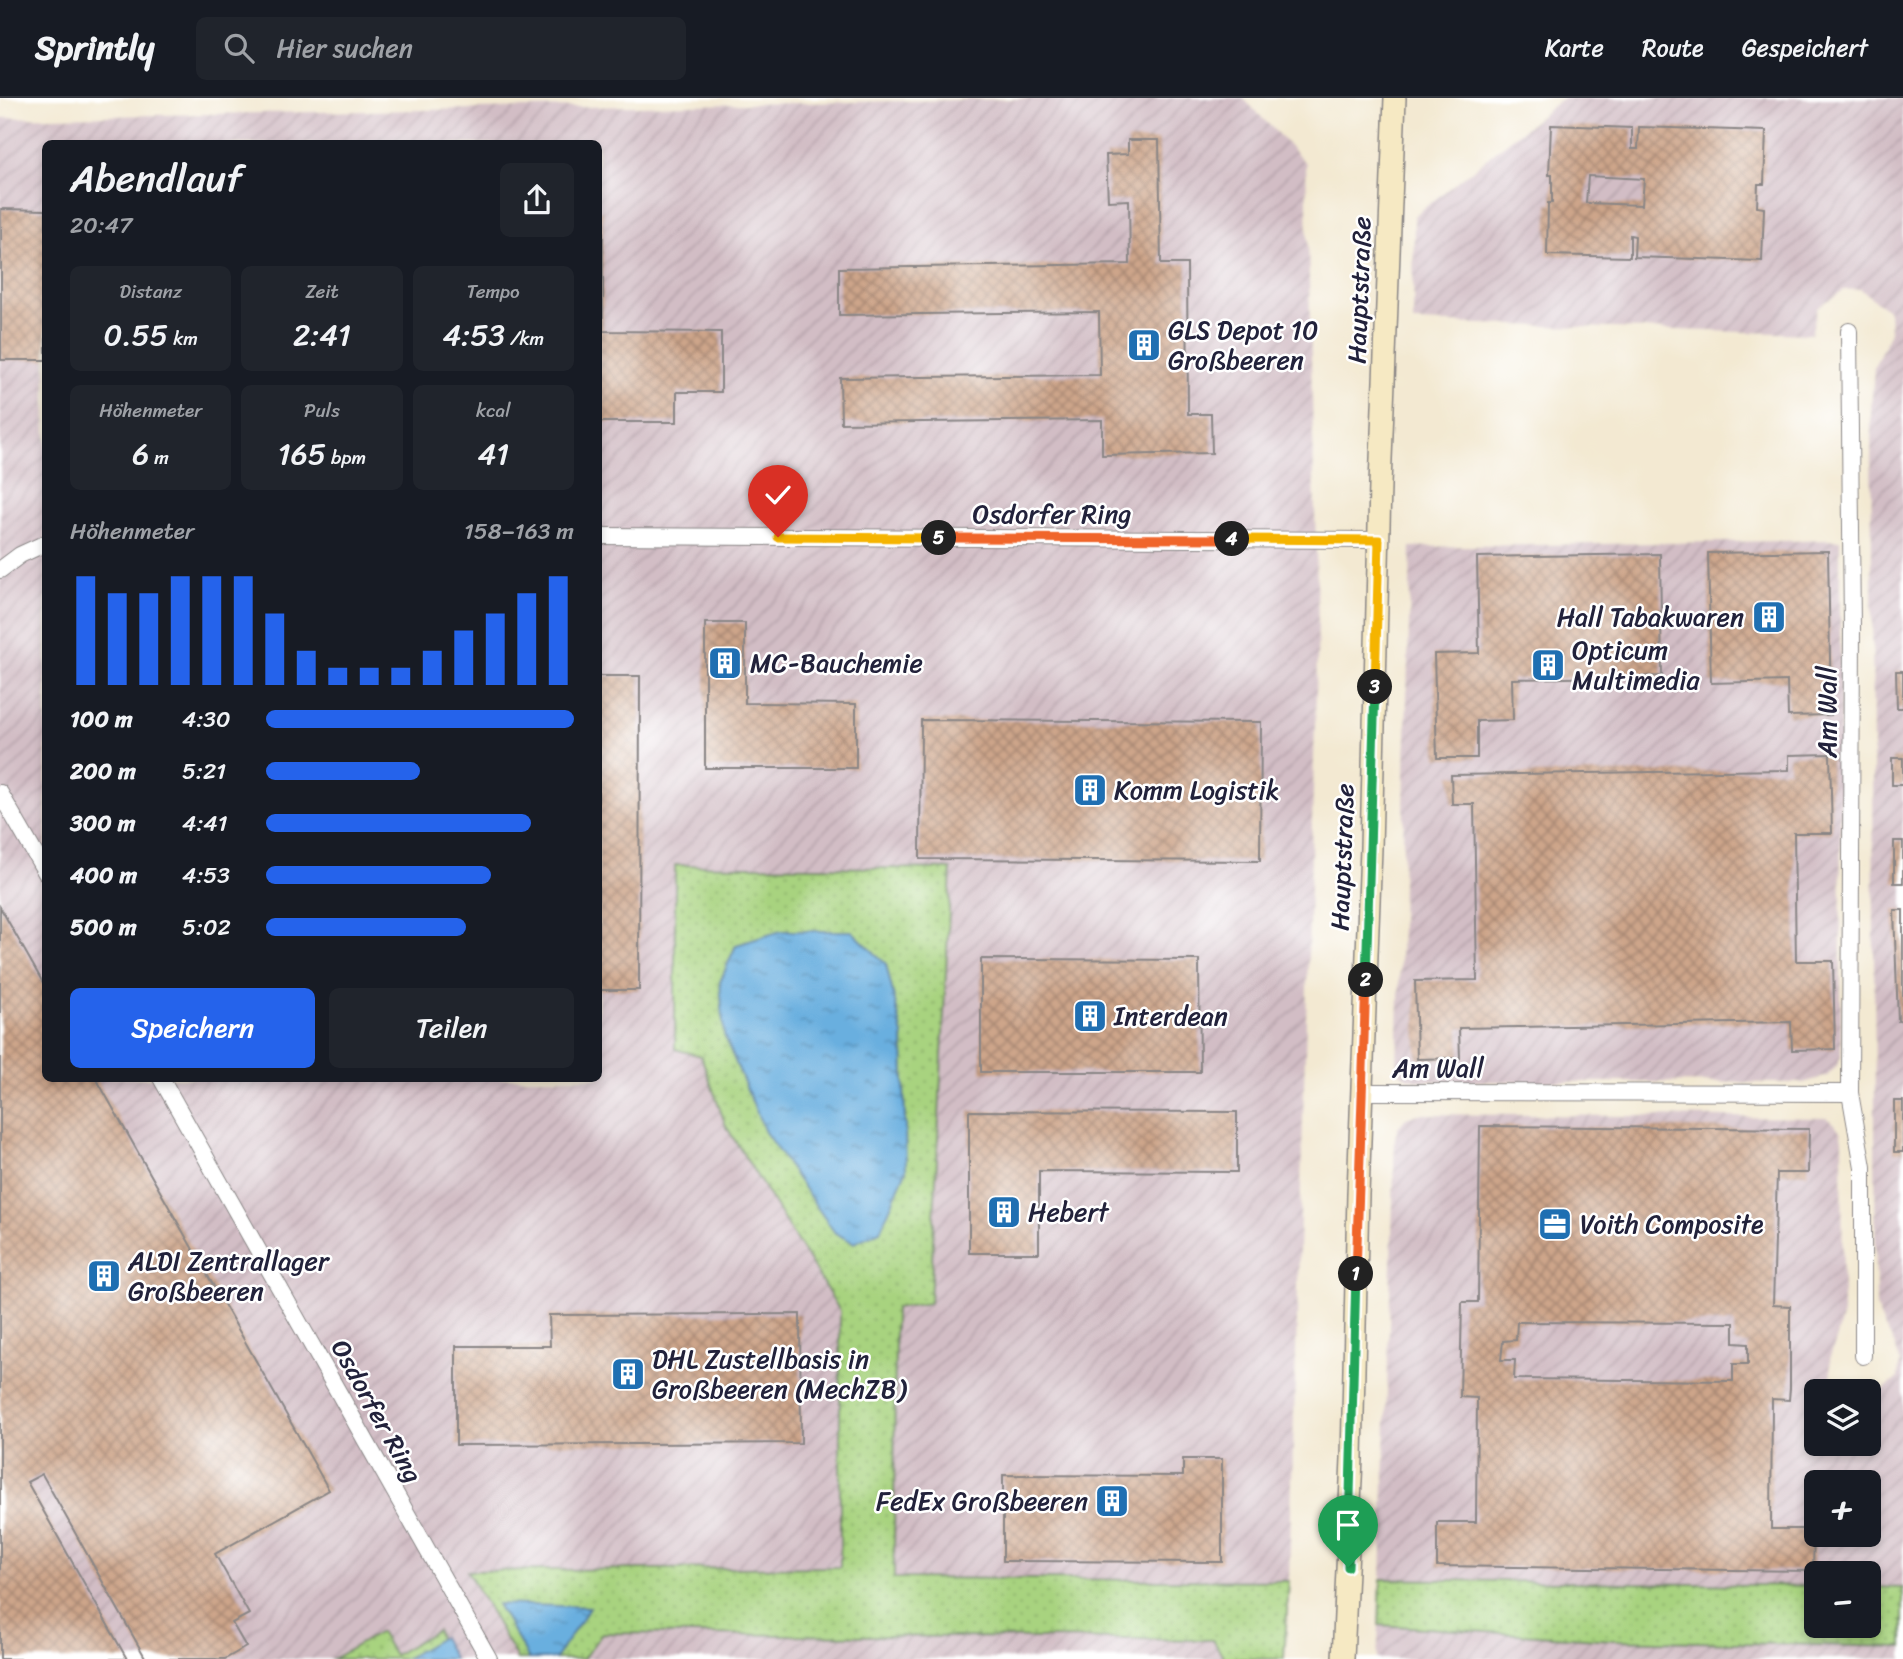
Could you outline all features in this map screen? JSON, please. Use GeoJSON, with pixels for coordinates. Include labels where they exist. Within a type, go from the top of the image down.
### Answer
{"type":"FeatureCollection","features":[{"type":"Feature","properties":{"kind":"street","name":"Hauptstraße"},"geometry":{"type":"LineString","coordinates":[[1343,1659],[1352,1458],[1395,98]]}},
{"type":"Feature","properties":{"kind":"street","name":"Am Wall"},"geometry":{"type":"LineString","coordinates":[[1849,331],[1852,613],[1850,1093],[1863,1167],[1863,1356]]}},
{"type":"Feature","properties":{"kind":"street","name":"Osdorfer Ring"},"geometry":{"type":"LineString","coordinates":[[602,536],[1379,540]]}},
{"type":"Feature","properties":{"kind":"street"},"geometry":{"type":"LineString","coordinates":[[0,570],[20,555],[42,545]]}},
{"type":"Feature","properties":{"kind":"street"},"geometry":{"type":"LineString","coordinates":[[0,793],[42,866]]}},
{"type":"Feature","properties":{"kind":"street","name":"Osdorfer Ring"},"geometry":{"type":"LineString","coordinates":[[163,1082],[489,1659]]}},
{"type":"Feature","properties":{"kind":"street","name":"Am Wall"},"geometry":{"type":"LineString","coordinates":[[1362,1092],[1850,1093]]}},
{"type":"Feature","properties":{"kind":"shaded area"},"geometry":{"type":"Polygon","coordinates":[[[1060,98],[1243,98],[1306,163],[1318,626],[1289,1581],[1284,1659],[0,1659],[0,118],[1060,98]]]}},
{"type":"Feature","properties":{"kind":"shaded area"},"geometry":{"type":"Polygon","coordinates":[[[1563,98],[1903,98],[1903,1588],[1881,1587],[1881,1561],[1804,1561],[1804,1586],[1381,1579],[1395,1138],[1398,1127],[1406,1118],[1418,1114],[1826,1118],[1840,1131],[1842,1140],[1843,1313],[1830,1357],[1831,1375],[1834,1379],[1804,1379],[1804,1456],[1881,1456],[1881,1392],[1898,1378],[1900,1363],[1895,1345],[1876,1308],[1871,409],[1874,367],[1890,332],[1889,311],[1860,289],[1844,290],[1818,307],[1811,334],[1413,322],[1414,216],[1563,98]]]}},
{"type":"Feature","properties":{"kind":"shaded area"},"geometry":{"type":"Polygon","coordinates":[[[1840,540],[1841,1057],[1836,1067],[1827,1076],[1803,1083],[1420,1081],[1397,1071],[1411,547],[1840,540]]]}},
{"type":"Feature","properties":{"kind":"shaded area"},"geometry":{"type":"Polygon","coordinates":[[[1379,1625],[1613,1640],[1903,1647],[1903,1659],[1377,1659],[1379,1625]]]}},
{"type":"Feature","properties":{"kind":"green space"},"geometry":{"type":"Polygon","coordinates":[[[675,865],[951,869],[930,1303],[895,1308],[894,1578],[1289,1581],[1284,1659],[1225,1659],[1213,1640],[602,1633],[583,1659],[517,1659],[467,1571],[840,1567],[840,1311],[726,1126],[701,1056],[675,1049],[675,865]]]}},
{"type":"Feature","properties":{"kind":"green space"},"geometry":{"type":"Polygon","coordinates":[[[1381,1579],[1804,1586],[1804,1638],[1881,1638],[1881,1587],[1903,1588],[1903,1647],[1613,1640],[1379,1625],[1381,1579]]]}},
{"type":"Feature","properties":{"kind":"green space"},"geometry":{"type":"Polygon","coordinates":[[[437,1630],[439,1639],[405,1659],[333,1659],[380,1632],[394,1655],[437,1630]]]}},
{"type":"Feature","properties":{"kind":"water"},"geometry":{"type":"Polygon","coordinates":[[[781,931],[852,931],[886,964],[903,1035],[906,1171],[880,1231],[854,1243],[835,1233],[765,1132],[724,1035],[720,982],[736,945],[781,931]]]}},
{"type":"Feature","properties":{"kind":"water"},"geometry":{"type":"Polygon","coordinates":[[[497,1604],[590,1607],[555,1659],[529,1659],[497,1604]]]}},
{"type":"Feature","properties":{"kind":"water"},"geometry":{"type":"Polygon","coordinates":[[[442,1637],[454,1659],[405,1659],[439,1639],[442,1637]]]}},
{"type":"Feature","properties":{"kind":"building"},"geometry":{"type":"Polygon","coordinates":[[[1551,125],[1632,128],[1632,149],[1638,149],[1639,127],[1766,131],[1764,184],[1758,184],[1757,207],[1764,208],[1762,261],[1634,257],[1635,236],[1630,235],[1630,257],[1547,255],[1548,203],[1552,203],[1552,175],[1549,175],[1551,125]],[[1588,176],[1586,203],[1642,205],[1644,179],[1588,176]]]}},
{"type":"Feature","properties":{"kind":"building","name":"GLS Depot 10 Großbeeren"},"geometry":{"type":"Polygon","coordinates":[[[1128,140],[1159,140],[1161,264],[1187,264],[1188,414],[1211,414],[1212,453],[1102,455],[1102,420],[841,423],[840,378],[1100,375],[1099,312],[839,315],[839,268],[1130,264],[1129,200],[1108,201],[1106,155],[1128,154],[1128,140]]]}},
{"type":"Feature","properties":{"kind":"building"},"geometry":{"type":"Polygon","coordinates":[[[1,209],[42,210],[42,360],[1,360],[1,209]]]}},
{"type":"Feature","properties":{"kind":"building"},"geometry":{"type":"Polygon","coordinates":[[[602,211],[603,331],[721,332],[721,392],[677,392],[677,422],[602,422],[602,211]]]}},
{"type":"Feature","properties":{"kind":"building","name":"Hall Tabakwaren"},"geometry":{"type":"Polygon","coordinates":[[[1828,551],[1831,715],[1788,716],[1787,681],[1711,683],[1708,553],[1828,551]]]}},
{"type":"Feature","properties":{"kind":"building","name":"Opticum Multimedia"},"geometry":{"type":"Polygon","coordinates":[[[1660,554],[1662,676],[1512,679],[1513,720],[1477,721],[1477,758],[1437,758],[1434,654],[1479,653],[1477,557],[1660,554]]]}},
{"type":"Feature","properties":{"kind":"building","name":"MC-Bauchemie"},"geometry":{"type":"Polygon","coordinates":[[[705,623],[745,623],[745,703],[856,704],[856,768],[705,768],[705,623]]]}},
{"type":"Feature","properties":{"kind":"building"},"geometry":{"type":"Polygon","coordinates":[[[1896,671],[1903,671],[1903,708],[1897,708],[1896,671]]]}},
{"type":"Feature","properties":{"kind":"building"},"geometry":{"type":"Polygon","coordinates":[[[602,676],[640,676],[639,990],[602,990],[602,676]]]}},
{"type":"Feature","properties":{"kind":"building","name":"Komm Logistik"},"geometry":{"type":"Polygon","coordinates":[[[921,720],[1261,722],[1260,861],[920,859],[921,720]]]}},
{"type":"Feature","properties":{"kind":"building"},"geometry":{"type":"Polygon","coordinates":[[[1830,754],[1832,833],[1794,833],[1796,961],[1833,961],[1835,1049],[1792,1050],[1791,1022],[1459,1028],[1460,1058],[1417,1059],[1415,981],[1477,980],[1474,804],[1452,804],[1451,775],[1789,770],[1789,755],[1830,754]]]}},
{"type":"Feature","properties":{"kind":"building"},"geometry":{"type":"Polygon","coordinates":[[[1892,758],[1903,758],[1903,785],[1892,785],[1892,758]]]}},
{"type":"Feature","properties":{"kind":"building"},"geometry":{"type":"Polygon","coordinates":[[[1894,841],[1903,841],[1903,883],[1894,883],[1894,841]]]}},
{"type":"Feature","properties":{"kind":"building","name":"ALDI Zentrallager Großbeeren"},"geometry":{"type":"Polygon","coordinates":[[[0,907],[42,981],[42,1082],[98,1082],[329,1490],[215,1554],[249,1614],[232,1623],[246,1647],[225,1659],[146,1659],[42,1474],[27,1482],[127,1659],[0,1659],[0,907]]]}},
{"type":"Feature","properties":{"kind":"building"},"geometry":{"type":"Polygon","coordinates":[[[1894,910],[1903,910],[1903,1021],[1898,1021],[1894,910]]]}},
{"type":"Feature","properties":{"kind":"building","name":"Interdean"},"geometry":{"type":"Polygon","coordinates":[[[981,959],[1199,960],[1200,1072],[981,1072],[981,959]]]}},
{"type":"Feature","properties":{"kind":"building"},"geometry":{"type":"Polygon","coordinates":[[[1894,1101],[1903,1101],[1903,1152],[1894,1152],[1894,1101]]]}},
{"type":"Feature","properties":{"kind":"building","name":"Hebert"},"geometry":{"type":"Polygon","coordinates":[[[969,1111],[1237,1112],[1237,1172],[1039,1171],[1039,1253],[969,1253],[969,1111]]]}},
{"type":"Feature","properties":{"kind":"building"},"geometry":{"type":"Polygon","coordinates":[[[1480,1126],[1809,1129],[1808,1173],[1777,1173],[1773,1305],[1790,1306],[1790,1388],[1789,1400],[1772,1399],[1771,1529],[1804,1529],[1804,1547],[1814,1547],[1813,1561],[1804,1561],[1804,1571],[1437,1566],[1437,1522],[1476,1522],[1477,1398],[1460,1397],[1462,1302],[1478,1302],[1480,1126]],[[1517,1322],[1516,1340],[1503,1341],[1501,1360],[1515,1360],[1514,1379],[1733,1381],[1733,1364],[1748,1364],[1748,1344],[1734,1343],[1734,1323],[1517,1322]]]}},
{"type":"Feature","properties":{"kind":"building","name":"DHL Zustellbasis in Großbeeren (MechZB)"},"geometry":{"type":"Polygon","coordinates":[[[800,1314],[801,1443],[456,1445],[456,1346],[550,1346],[549,1315],[800,1314]]]}},
{"type":"Feature","properties":{"kind":"building","name":"FedEx Großbeeren"},"geometry":{"type":"Polygon","coordinates":[[[1183,1459],[1222,1459],[1222,1562],[1003,1561],[1003,1475],[1183,1476],[1183,1459]]]}},
{"type":"Feature","properties":{"kind":"place","name":"GLS Depot 10 Großbeeren"},"geometry":{"type":"Point","coordinates":[1144,345]}},
{"type":"Feature","properties":{"kind":"place","name":"Hall Tabakwaren"},"geometry":{"type":"Point","coordinates":[1769,617]}},
{"type":"Feature","properties":{"kind":"place","name":"MC-Bauchemie"},"geometry":{"type":"Point","coordinates":[725,663]}},
{"type":"Feature","properties":{"kind":"place","name":"Opticum Multimedia"},"geometry":{"type":"Point","coordinates":[1548,665]}},
{"type":"Feature","properties":{"kind":"place","name":"Komm Logistik"},"geometry":{"type":"Point","coordinates":[1090,790]}},
{"type":"Feature","properties":{"kind":"place","name":"Interdean"},"geometry":{"type":"Point","coordinates":[1090,1016]}},
{"type":"Feature","properties":{"kind":"place","name":"Hebert"},"geometry":{"type":"Point","coordinates":[1004,1212]}},
{"type":"Feature","properties":{"kind":"place","name":"Voith Composite"},"geometry":{"type":"Point","coordinates":[1555,1224]}},
{"type":"Feature","properties":{"kind":"place","name":"ALDI Zentrallager Großbeeren"},"geometry":{"type":"Point","coordinates":[104,1276]}},
{"type":"Feature","properties":{"kind":"place","name":"DHL Zustellbasis in Großbeeren (MechZB)"},"geometry":{"type":"Point","coordinates":[628,1374]}},
{"type":"Feature","properties":{"kind":"place","name":"FedEx Großbeeren"},"geometry":{"type":"Point","coordinates":[1112,1501]}},
{"type":"Feature","properties":{"kind":"route"},"geometry":{"type":"LineString","coordinates":[[778,537],[1379,540],[1348,1567]]}}]}
